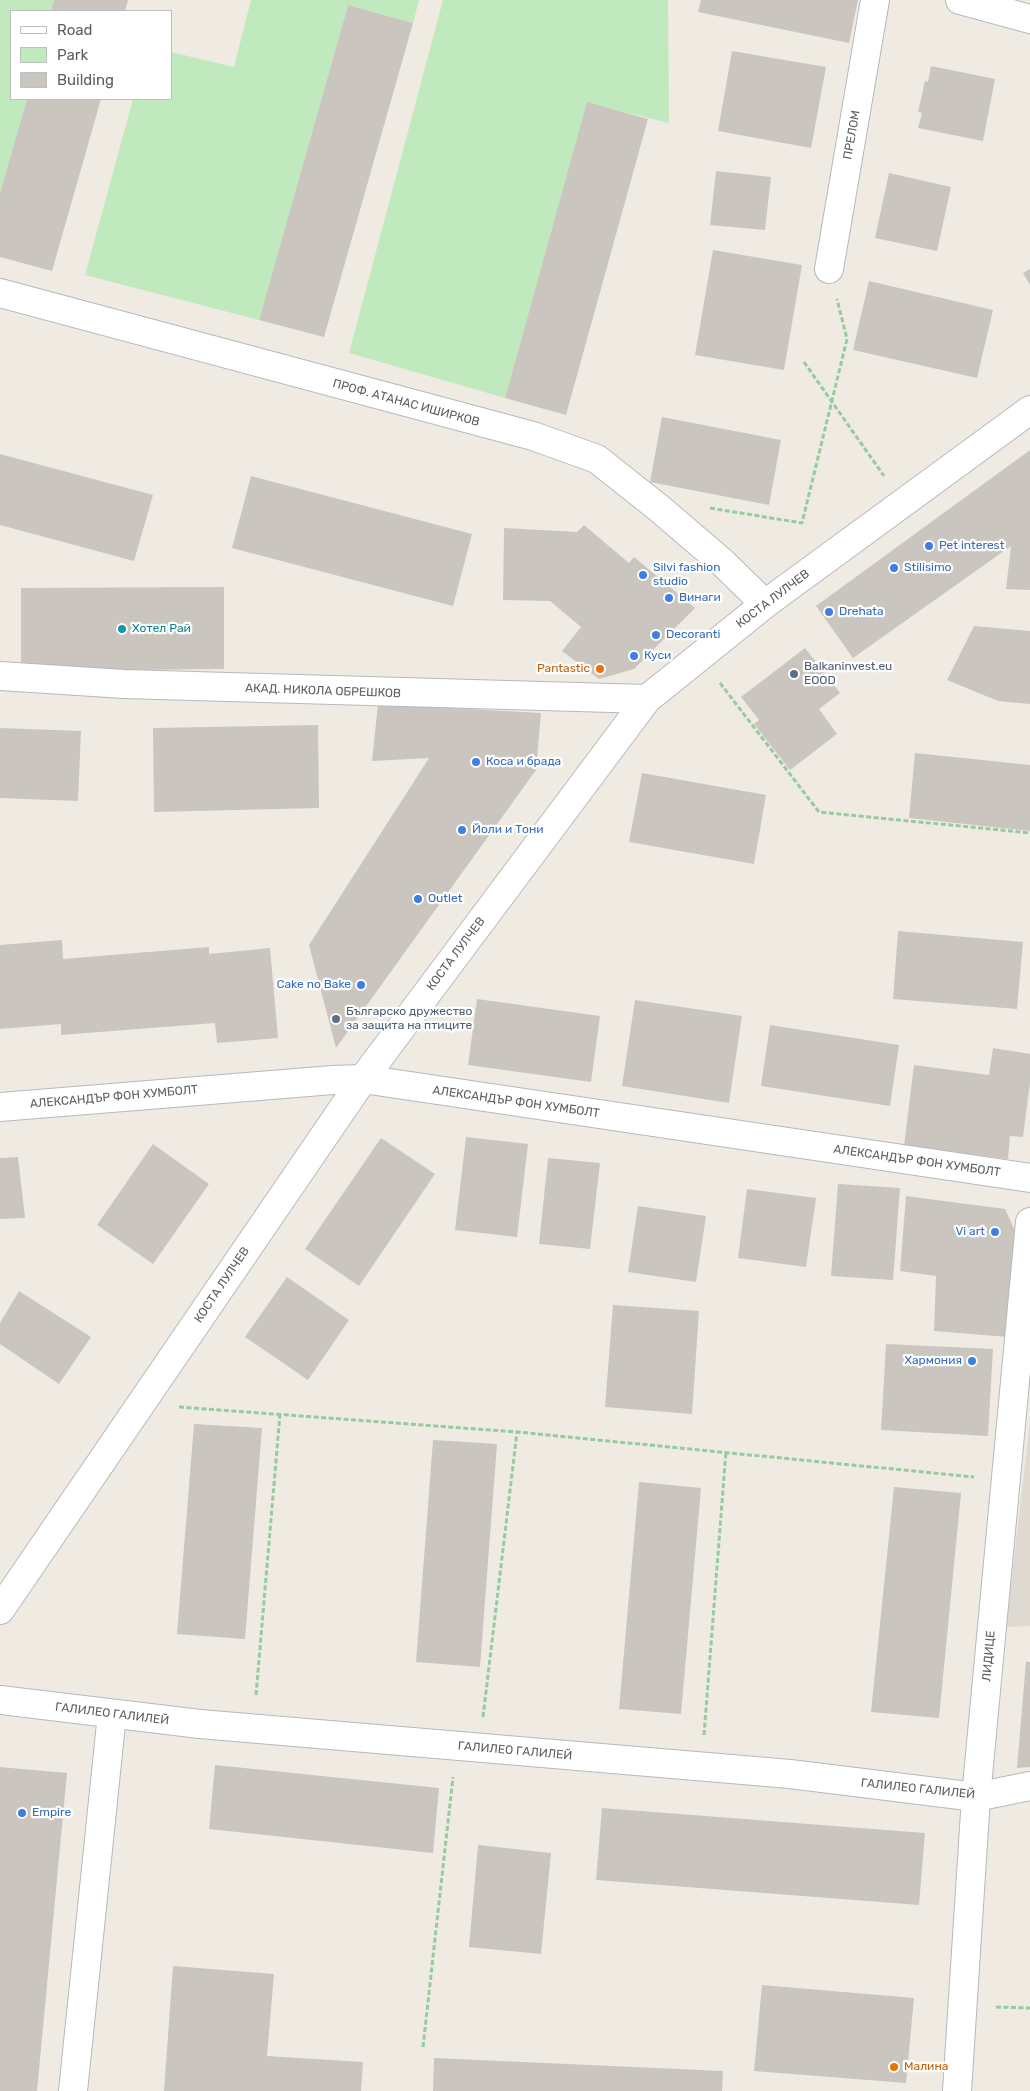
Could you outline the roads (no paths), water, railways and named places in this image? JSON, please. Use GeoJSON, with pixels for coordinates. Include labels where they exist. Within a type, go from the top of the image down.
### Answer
{"type":"FeatureCollection","features":[{"type":"Feature","properties":{"kind":"street","name":"ПРЕЛОМ"},"geometry":{"type":"LineString","coordinates":[[830,269],[875,0]]}},
{"type":"Feature","properties":{"kind":"street"},"geometry":{"type":"LineString","coordinates":[[960,0],[1030,19]]}},
{"type":"Feature","properties":{"kind":"street","name":"ПРОФ. АТАНАС ИШИРКОВ"},"geometry":{"type":"LineString","coordinates":[[0,294],[533,436],[597,459],[702,545],[765,604]]}},
{"type":"Feature","properties":{"kind":"street","name":"КОСТА ЛУЛЧЕВ"},"geometry":{"type":"LineString","coordinates":[[0,1610],[363,1080],[646,699],[765,604],[1030,410]]}},
{"type":"Feature","properties":{"kind":"street","name":"АКАД. НИКОЛА ОБРЕШКОВ"},"geometry":{"type":"LineString","coordinates":[[0,676],[134,685],[646,699]]}},
{"type":"Feature","properties":{"kind":"street","name":"АЛЕКСАНДЪР ФОН ХУМБОЛТ"},"geometry":{"type":"LineString","coordinates":[[0,1106],[333,1080],[363,1080],[1030,1178]]}},
{"type":"Feature","properties":{"kind":"street","name":"ЛИДИЦЕ"},"geometry":{"type":"LineString","coordinates":[[957,2091],[976,1797],[1030,1222]]}},
{"type":"Feature","properties":{"kind":"street","name":"ГАЛИЛЕО ГАЛИЛЕЙ"},"geometry":{"type":"LineString","coordinates":[[0,1700],[112,1714],[751,1770],[976,1797],[1030,1786]]}},
{"type":"Feature","properties":{"kind":"street"},"geometry":{"type":"LineString","coordinates":[[72,2091],[112,1714]]}},
{"type":"Feature","properties":{"kind":"place","name":"Pet interest"},"geometry":{"type":"Point","coordinates":[929,546]}},
{"type":"Feature","properties":{"kind":"place","name":"Stilisimo"},"geometry":{"type":"Point","coordinates":[894,568]}},
{"type":"Feature","properties":{"kind":"place","name":"Silvi fashion studio"},"geometry":{"type":"Point","coordinates":[643,575]}},
{"type":"Feature","properties":{"kind":"place","name":"Винаги"},"geometry":{"type":"Point","coordinates":[669,598]}},
{"type":"Feature","properties":{"kind":"place","name":"Drehata"},"geometry":{"type":"Point","coordinates":[829,612]}},
{"type":"Feature","properties":{"kind":"place","name":"Хотел Рай"},"geometry":{"type":"Point","coordinates":[122,629]}},
{"type":"Feature","properties":{"kind":"place","name":"Decoranti"},"geometry":{"type":"Point","coordinates":[656,635]}},
{"type":"Feature","properties":{"kind":"place","name":"Куси"},"geometry":{"type":"Point","coordinates":[634,656]}},
{"type":"Feature","properties":{"kind":"place","name":"Pantastic"},"geometry":{"type":"Point","coordinates":[600,669]}},
{"type":"Feature","properties":{"kind":"place","name":"Balkaninvest.eu EOOD"},"geometry":{"type":"Point","coordinates":[794,674]}},
{"type":"Feature","properties":{"kind":"place","name":"Коса и брада"},"geometry":{"type":"Point","coordinates":[476,762]}},
{"type":"Feature","properties":{"kind":"place","name":"Йоли и Тони"},"geometry":{"type":"Point","coordinates":[462,830]}},
{"type":"Feature","properties":{"kind":"place","name":"Outlet"},"geometry":{"type":"Point","coordinates":[418,899]}},
{"type":"Feature","properties":{"kind":"place","name":"Cake no Bake"},"geometry":{"type":"Point","coordinates":[361,985]}},
{"type":"Feature","properties":{"kind":"place","name":"Българско дружество за защита на птиците"},"geometry":{"type":"Point","coordinates":[336,1019]}},
{"type":"Feature","properties":{"kind":"place","name":"Vi art"},"geometry":{"type":"Point","coordinates":[995,1232]}},
{"type":"Feature","properties":{"kind":"place","name":"Хармония"},"geometry":{"type":"Point","coordinates":[972,1361]}},
{"type":"Feature","properties":{"kind":"place","name":"Empire"},"geometry":{"type":"Point","coordinates":[22,1813]}},
{"type":"Feature","properties":{"kind":"place","name":"Малина"},"geometry":{"type":"Point","coordinates":[894,2067]}}]}
